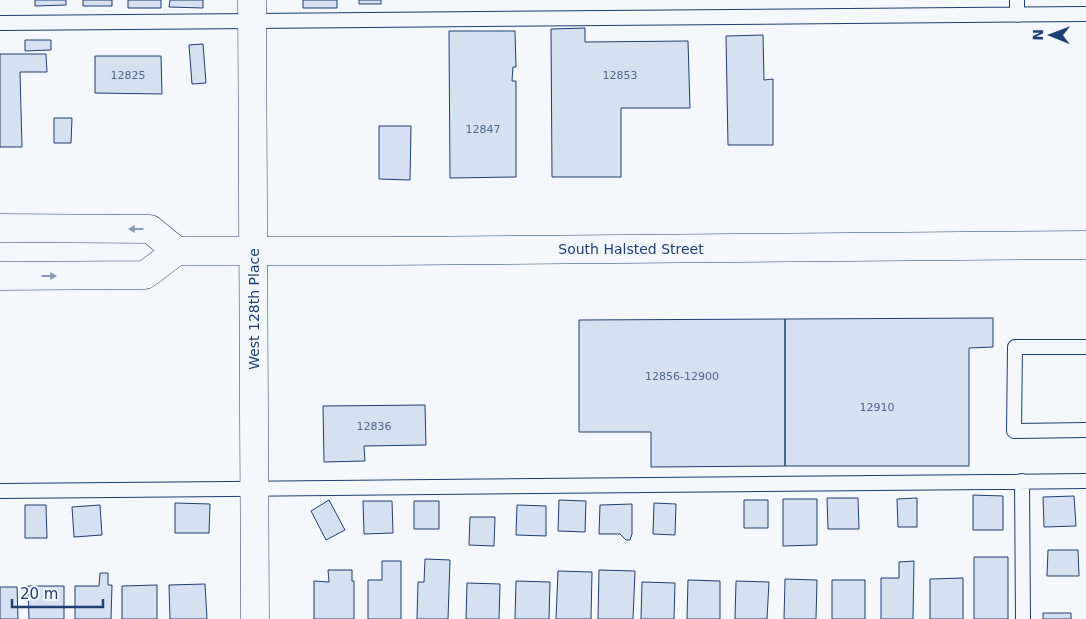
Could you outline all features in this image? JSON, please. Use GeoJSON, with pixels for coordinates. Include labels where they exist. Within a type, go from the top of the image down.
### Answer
{"type":"FeatureCollection","features":[{"type":"Feature","properties":{"kind":"main road","name":"West 128th Place"},"geometry":{"type":"LineString","coordinates":[[252,10],[255,619]]}},
{"type":"Feature","properties":{"kind":"main road"},"geometry":{"type":"LineString","coordinates":[[0,228],[150,229],[177,251],[145,276],[0,276]]}},
{"type":"Feature","properties":{"kind":"main road","name":"South Halsted Street"},"geometry":{"type":"LineString","coordinates":[[177,251],[253,252],[1086,245]]}},
{"type":"Feature","properties":{"kind":"lane"},"geometry":{"type":"LineString","coordinates":[[1017,0],[1018,15]]}},
{"type":"Feature","properties":{"kind":"lane"},"geometry":{"type":"LineString","coordinates":[[0,23],[252,10],[1086,14]]}},
{"type":"Feature","properties":{"kind":"lane"},"geometry":{"type":"LineString","coordinates":[[1086,347],[1015,347],[1014,431],[1086,430]]}},
{"type":"Feature","properties":{"kind":"lane"},"geometry":{"type":"LineString","coordinates":[[1022,481],[1023,619]]}},
{"type":"Feature","properties":{"kind":"lane"},"geometry":{"type":"LineString","coordinates":[[0,490],[1086,481]]}},
{"type":"Feature","properties":{"kind":"building"},"geometry":{"type":"Polygon","coordinates":[[[35,0],[66,0],[66,5],[35,6],[35,0]]]}},
{"type":"Feature","properties":{"kind":"building"},"geometry":{"type":"Polygon","coordinates":[[[83,0],[112,0],[112,6],[83,6],[83,0]]]}},
{"type":"Feature","properties":{"kind":"building"},"geometry":{"type":"Polygon","coordinates":[[[128,0],[161,0],[161,8],[128,8],[128,0]]]}},
{"type":"Feature","properties":{"kind":"building"},"geometry":{"type":"Polygon","coordinates":[[[170,0],[203,0],[203,8],[169,7],[170,0]]]}},
{"type":"Feature","properties":{"kind":"building"},"geometry":{"type":"Polygon","coordinates":[[[303,0],[337,0],[337,8],[303,8],[303,0]]]}},
{"type":"Feature","properties":{"kind":"building"},"geometry":{"type":"Polygon","coordinates":[[[359,0],[381,0],[381,4],[359,4],[359,0]]]}},
{"type":"Feature","properties":{"kind":"building"},"geometry":{"type":"Polygon","coordinates":[[[585,28],[585,42],[688,41],[690,108],[621,108],[621,177],[552,177],[551,29],[585,28]]]}},
{"type":"Feature","properties":{"kind":"building"},"geometry":{"type":"Polygon","coordinates":[[[449,31],[515,31],[516,67],[513,67],[512,81],[516,81],[516,177],[450,178],[449,31]]]}},
{"type":"Feature","properties":{"kind":"building"},"geometry":{"type":"Polygon","coordinates":[[[763,35],[764,80],[773,79],[773,145],[728,145],[726,36],[763,35]]]}},
{"type":"Feature","properties":{"kind":"building"},"geometry":{"type":"Polygon","coordinates":[[[25,40],[51,40],[51,50],[25,51],[25,40]]]}},
{"type":"Feature","properties":{"kind":"building"},"geometry":{"type":"Polygon","coordinates":[[[203,44],[206,83],[192,84],[189,45],[203,44]]]}},
{"type":"Feature","properties":{"kind":"building"},"geometry":{"type":"Polygon","coordinates":[[[0,54],[46,54],[47,72],[20,72],[22,147],[0,147],[0,54]]]}},
{"type":"Feature","properties":{"kind":"building"},"geometry":{"type":"Polygon","coordinates":[[[95,56],[161,56],[162,94],[95,93],[95,56]]]}},
{"type":"Feature","properties":{"kind":"building"},"geometry":{"type":"Polygon","coordinates":[[[54,118],[72,118],[71,143],[54,143],[54,118]]]}},
{"type":"Feature","properties":{"kind":"building"},"geometry":{"type":"Polygon","coordinates":[[[379,126],[411,126],[410,180],[379,179],[379,126]]]}},
{"type":"Feature","properties":{"kind":"building"},"geometry":{"type":"Polygon","coordinates":[[[993,318],[993,347],[969,348],[969,466],[785,466],[785,319],[993,318]]]}},
{"type":"Feature","properties":{"kind":"building"},"geometry":{"type":"Polygon","coordinates":[[[785,319],[785,466],[651,467],[651,432],[579,432],[579,320],[785,319]]]}},
{"type":"Feature","properties":{"kind":"building"},"geometry":{"type":"Polygon","coordinates":[[[425,405],[426,445],[364,446],[365,461],[324,462],[323,406],[425,405]]]}},
{"type":"Feature","properties":{"kind":"building"},"geometry":{"type":"Polygon","coordinates":[[[973,495],[1003,496],[1003,530],[973,530],[973,495]]]}},
{"type":"Feature","properties":{"kind":"building"},"geometry":{"type":"Polygon","coordinates":[[[1074,496],[1076,526],[1044,527],[1043,497],[1074,496]]]}},
{"type":"Feature","properties":{"kind":"building"},"geometry":{"type":"Polygon","coordinates":[[[827,498],[858,498],[859,529],[828,529],[827,498]]]}},
{"type":"Feature","properties":{"kind":"building"},"geometry":{"type":"Polygon","coordinates":[[[917,498],[917,527],[898,527],[897,499],[917,498]]]}},
{"type":"Feature","properties":{"kind":"building"},"geometry":{"type":"Polygon","coordinates":[[[783,499],[817,499],[817,545],[783,546],[783,499]]]}},
{"type":"Feature","properties":{"kind":"building"},"geometry":{"type":"Polygon","coordinates":[[[329,500],[345,530],[326,540],[311,511],[329,500]]]}},
{"type":"Feature","properties":{"kind":"building"},"geometry":{"type":"Polygon","coordinates":[[[559,500],[586,501],[585,532],[558,531],[559,500]]]}},
{"type":"Feature","properties":{"kind":"building"},"geometry":{"type":"Polygon","coordinates":[[[744,500],[768,500],[768,528],[744,528],[744,500]]]}},
{"type":"Feature","properties":{"kind":"building"},"geometry":{"type":"Polygon","coordinates":[[[363,501],[392,501],[393,533],[364,534],[363,501]]]}},
{"type":"Feature","properties":{"kind":"building"},"geometry":{"type":"Polygon","coordinates":[[[414,501],[439,501],[439,529],[414,529],[414,501]]]}},
{"type":"Feature","properties":{"kind":"building"},"geometry":{"type":"Polygon","coordinates":[[[175,503],[210,504],[209,533],[175,533],[175,503]]]}},
{"type":"Feature","properties":{"kind":"building"},"geometry":{"type":"Polygon","coordinates":[[[654,503],[676,504],[675,535],[653,534],[654,503]]]}},
{"type":"Feature","properties":{"kind":"building"},"geometry":{"type":"Polygon","coordinates":[[[632,504],[632,534],[630,540],[626,540],[620,534],[599,534],[600,505],[632,504]]]}},
{"type":"Feature","properties":{"kind":"building"},"geometry":{"type":"Polygon","coordinates":[[[25,505],[46,505],[47,538],[25,538],[25,505]]]}},
{"type":"Feature","properties":{"kind":"building"},"geometry":{"type":"Polygon","coordinates":[[[100,505],[102,535],[74,537],[72,507],[100,505]]]}},
{"type":"Feature","properties":{"kind":"building"},"geometry":{"type":"Polygon","coordinates":[[[517,505],[546,506],[546,536],[516,535],[517,505]]]}},
{"type":"Feature","properties":{"kind":"building"},"geometry":{"type":"Polygon","coordinates":[[[470,517],[495,517],[494,546],[469,545],[470,517]]]}},
{"type":"Feature","properties":{"kind":"building"},"geometry":{"type":"Polygon","coordinates":[[[1048,550],[1078,550],[1079,576],[1047,576],[1048,550]]]}},
{"type":"Feature","properties":{"kind":"building"},"geometry":{"type":"Polygon","coordinates":[[[974,557],[1008,557],[1008,619],[974,619],[974,557]]]}},
{"type":"Feature","properties":{"kind":"building"},"geometry":{"type":"Polygon","coordinates":[[[425,559],[450,560],[448,619],[417,619],[418,582],[424,582],[425,559]]]}},
{"type":"Feature","properties":{"kind":"building"},"geometry":{"type":"Polygon","coordinates":[[[382,561],[401,561],[401,619],[368,619],[368,580],[382,580],[382,561]]]}},
{"type":"Feature","properties":{"kind":"building"},"geometry":{"type":"Polygon","coordinates":[[[914,561],[913,619],[881,619],[881,578],[899,578],[899,562],[914,561]]]}},
{"type":"Feature","properties":{"kind":"building"},"geometry":{"type":"Polygon","coordinates":[[[328,570],[352,570],[352,581],[354,581],[354,619],[314,619],[314,581],[329,582],[328,570]]]}},
{"type":"Feature","properties":{"kind":"building"},"geometry":{"type":"Polygon","coordinates":[[[599,570],[635,571],[633,619],[598,619],[599,570]]]}},
{"type":"Feature","properties":{"kind":"building"},"geometry":{"type":"Polygon","coordinates":[[[558,571],[592,572],[591,619],[556,619],[558,571]]]}},
{"type":"Feature","properties":{"kind":"building"},"geometry":{"type":"Polygon","coordinates":[[[100,573],[108,573],[108,585],[112,585],[111,619],[75,619],[75,586],[99,586],[100,573]]]}},
{"type":"Feature","properties":{"kind":"building"},"geometry":{"type":"Polygon","coordinates":[[[963,578],[963,619],[930,619],[930,579],[963,578]]]}},
{"type":"Feature","properties":{"kind":"building"},"geometry":{"type":"Polygon","coordinates":[[[785,579],[817,580],[816,619],[784,619],[785,579]]]}},
{"type":"Feature","properties":{"kind":"building"},"geometry":{"type":"Polygon","coordinates":[[[688,580],[720,581],[720,619],[687,619],[688,580]]]}},
{"type":"Feature","properties":{"kind":"building"},"geometry":{"type":"Polygon","coordinates":[[[832,580],[865,580],[865,619],[832,619],[832,580]]]}},
{"type":"Feature","properties":{"kind":"building"},"geometry":{"type":"Polygon","coordinates":[[[516,581],[550,582],[549,619],[515,619],[516,581]]]}},
{"type":"Feature","properties":{"kind":"building"},"geometry":{"type":"Polygon","coordinates":[[[736,581],[769,582],[767,619],[735,619],[736,581]]]}},
{"type":"Feature","properties":{"kind":"building"},"geometry":{"type":"Polygon","coordinates":[[[642,582],[675,583],[674,619],[641,619],[642,582]]]}},
{"type":"Feature","properties":{"kind":"building"},"geometry":{"type":"Polygon","coordinates":[[[467,583],[500,584],[499,619],[466,619],[467,583]]]}},
{"type":"Feature","properties":{"kind":"building"},"geometry":{"type":"Polygon","coordinates":[[[205,584],[207,619],[170,619],[169,585],[205,584]]]}},
{"type":"Feature","properties":{"kind":"building"},"geometry":{"type":"Polygon","coordinates":[[[157,585],[157,619],[122,619],[122,586],[157,585]]]}},
{"type":"Feature","properties":{"kind":"building"},"geometry":{"type":"Polygon","coordinates":[[[28,586],[64,586],[64,619],[29,619],[28,586]]]}},
{"type":"Feature","properties":{"kind":"building"},"geometry":{"type":"Polygon","coordinates":[[[0,587],[17,587],[18,619],[0,619],[0,587]]]}},
{"type":"Feature","properties":{"kind":"building"},"geometry":{"type":"Polygon","coordinates":[[[1043,613],[1071,613],[1071,619],[1043,619],[1043,613]]]}}]}
